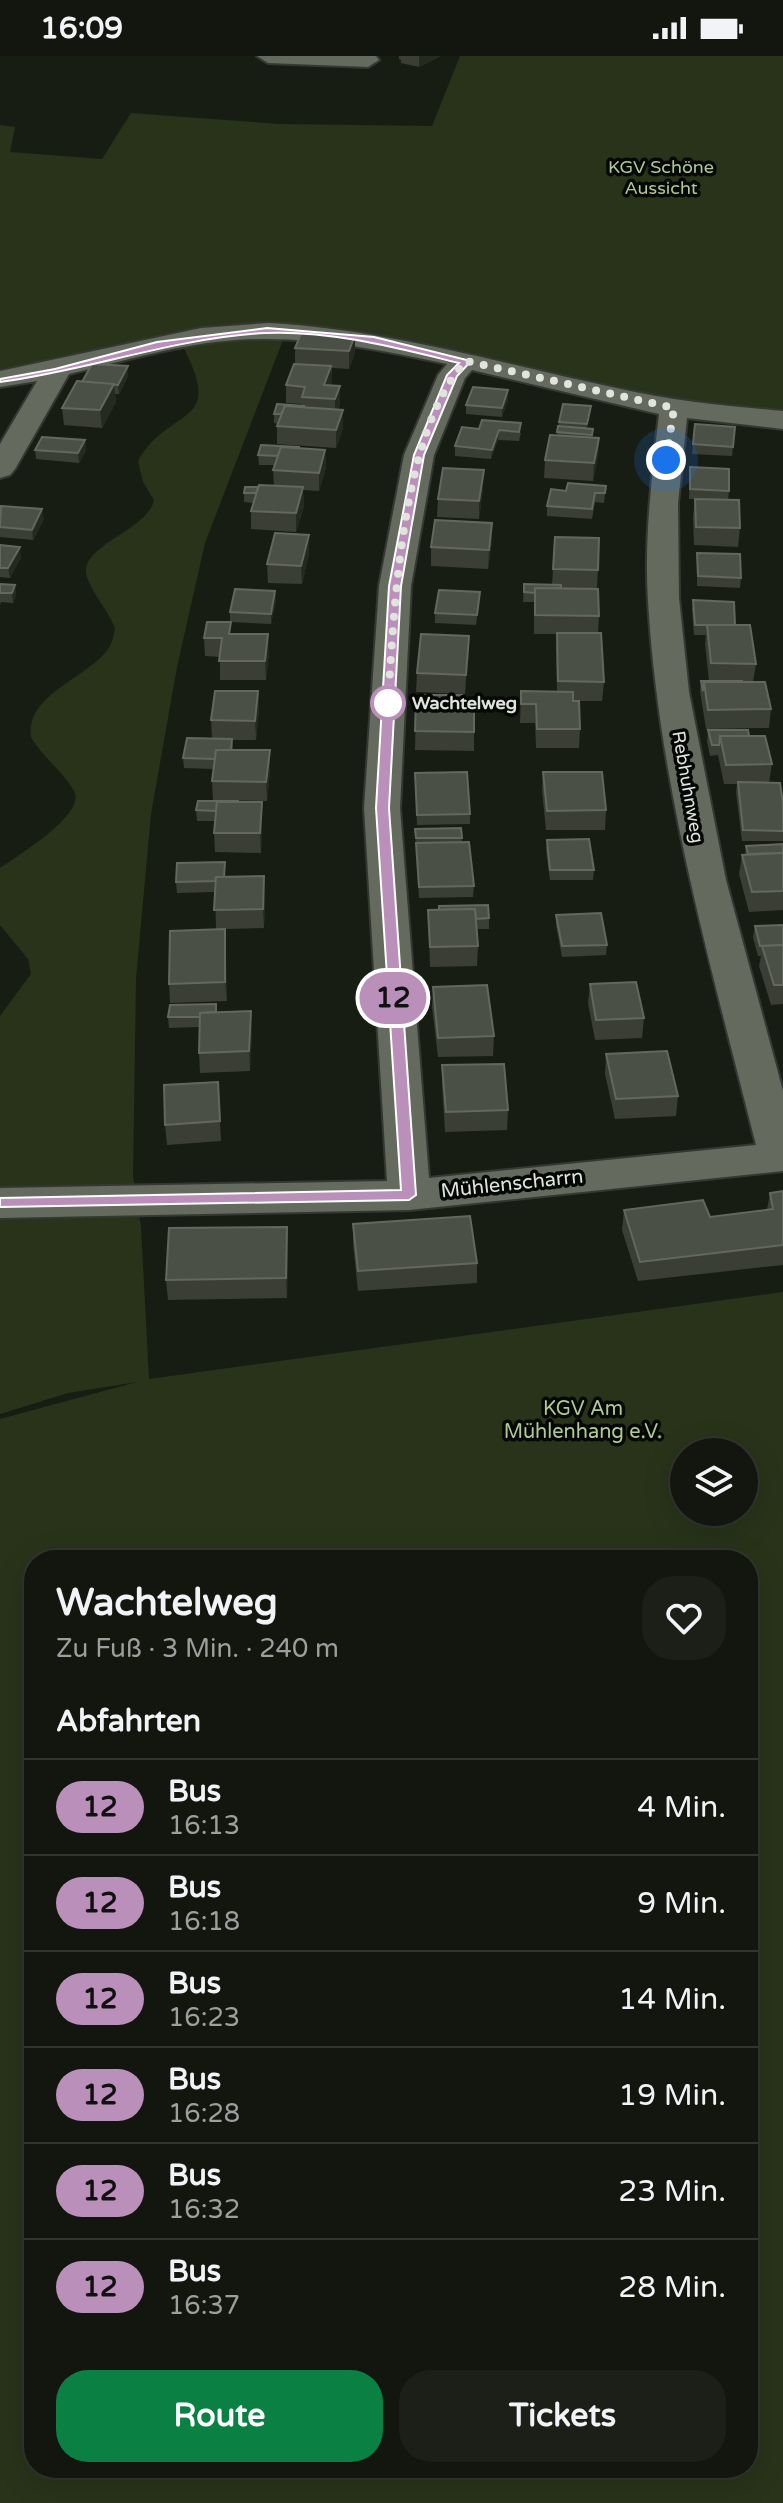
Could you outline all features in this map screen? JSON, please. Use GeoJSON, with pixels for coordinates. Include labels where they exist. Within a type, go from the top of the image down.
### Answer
{"type":"FeatureCollection","features":[{"type":"Feature","properties":{"kind":"street"},"geometry":{"type":"LineString","coordinates":[[268,56],[368,60]]}},
{"type":"Feature","properties":{"kind":"street"},"geometry":{"type":"LineString","coordinates":[[0,379],[56,372],[157,345],[267,330],[374,339],[674,408],[783,420]]}},
{"type":"Feature","properties":{"kind":"street"},"geometry":{"type":"LineString","coordinates":[[409,1195],[382,808],[395,586],[419,455],[452,375],[466,361]]}},
{"type":"Feature","properties":{"kind":"street"},"geometry":{"type":"LineString","coordinates":[[0,469],[56,372]]}},
{"type":"Feature","properties":{"kind":"street","name":"Rebhuhnweg"},"geometry":{"type":"LineString","coordinates":[[674,408],[663,484],[666,604],[677,725],[707,887],[782,1157]]}},
{"type":"Feature","properties":{"kind":"street","name":"Mühlenscharrn"},"geometry":{"type":"LineString","coordinates":[[0,1203],[409,1195],[782,1157]]}},
{"type":"Feature","properties":{"kind":"green space"},"geometry":{"type":"Polygon","coordinates":[[[460,56],[783,56],[783,420],[286,332],[205,543],[177,667],[151,814],[136,979],[133,1176],[141,1227],[149,1379],[783,1292],[783,2503],[0,2503],[0,1419],[137,1382],[68,1393],[0,1414],[0,1016],[31,974],[28,959],[0,925],[0,868],[48,834],[70,811],[75,800],[74,791],[31,737],[32,722],[49,697],[101,657],[111,644],[115,628],[90,584],[86,566],[102,547],[149,511],[154,500],[143,482],[138,461],[151,443],[189,413],[197,403],[198,389],[180,341],[0,379],[0,125],[15,127],[10,152],[102,159],[131,113],[279,124],[432,126],[460,56]]]}},
{"type":"Feature","properties":{"kind":"building"},"geometry":{"type":"Polygon","coordinates":[[[302,331],[355,335],[349,351],[295,348],[302,331]]]}},
{"type":"Feature","properties":{"kind":"building"},"geometry":{"type":"Polygon","coordinates":[[[92,364],[128,366],[118,385],[82,382],[92,364]]]}},
{"type":"Feature","properties":{"kind":"building"},"geometry":{"type":"Polygon","coordinates":[[[294,364],[331,366],[324,385],[340,386],[335,399],[302,397],[305,387],[286,385],[294,364]]]}},
{"type":"Feature","properties":{"kind":"building"},"geometry":{"type":"Polygon","coordinates":[[[77,381],[114,384],[100,410],[62,408],[77,381]]]}},
{"type":"Feature","properties":{"kind":"building"},"geometry":{"type":"Polygon","coordinates":[[[473,387],[508,390],[502,408],[466,405],[473,387]]]}},
{"type":"Feature","properties":{"kind":"building"},"geometry":{"type":"Polygon","coordinates":[[[277,404],[304,407],[285,406],[281,414],[274,414],[277,404]]]}},
{"type":"Feature","properties":{"kind":"building"},"geometry":{"type":"Polygon","coordinates":[[[563,404],[591,406],[587,424],[559,422],[563,404]]]}},
{"type":"Feature","properties":{"kind":"building"},"geometry":{"type":"Polygon","coordinates":[[[285,406],[343,410],[336,430],[277,426],[285,406]]]}},
{"type":"Feature","properties":{"kind":"building"},"geometry":{"type":"Polygon","coordinates":[[[482,420],[521,423],[519,432],[499,430],[492,450],[455,446],[462,427],[479,429],[482,420]]]}},
{"type":"Feature","properties":{"kind":"building"},"geometry":{"type":"Polygon","coordinates":[[[695,424],[735,427],[733,447],[693,444],[695,424]]]}},
{"type":"Feature","properties":{"kind":"building"},"geometry":{"type":"Polygon","coordinates":[[[558,426],[593,429],[592,435],[557,432],[558,426]]]}},
{"type":"Feature","properties":{"kind":"building"},"geometry":{"type":"Polygon","coordinates":[[[550,435],[599,438],[594,463],[545,460],[550,435]]]}},
{"type":"Feature","properties":{"kind":"building"},"geometry":{"type":"Polygon","coordinates":[[[42,437],[85,440],[78,453],[35,450],[42,437]]]}},
{"type":"Feature","properties":{"kind":"building"},"geometry":{"type":"Polygon","coordinates":[[[261,445],[299,447],[299,449],[281,447],[278,456],[258,455],[261,445]]]}},
{"type":"Feature","properties":{"kind":"building"},"geometry":{"type":"Polygon","coordinates":[[[281,447],[325,450],[319,473],[273,470],[281,447]]]}},
{"type":"Feature","properties":{"kind":"building"},"geometry":{"type":"Polygon","coordinates":[[[690,467],[729,469],[729,491],[690,489],[690,467]]]}},
{"type":"Feature","properties":{"kind":"building"},"geometry":{"type":"Polygon","coordinates":[[[443,468],[484,470],[479,501],[438,499],[443,468]]]}},
{"type":"Feature","properties":{"kind":"building"},"geometry":{"type":"Polygon","coordinates":[[[568,483],[606,486],[605,493],[595,493],[592,509],[547,506],[551,489],[566,491],[568,483]]]}},
{"type":"Feature","properties":{"kind":"building"},"geometry":{"type":"Polygon","coordinates":[[[259,485],[303,487],[296,513],[251,511],[259,485]]]}},
{"type":"Feature","properties":{"kind":"building"},"geometry":{"type":"Polygon","coordinates":[[[245,487],[258,487],[256,493],[244,493],[245,487]]]}},
{"type":"Feature","properties":{"kind":"building"},"geometry":{"type":"Polygon","coordinates":[[[695,499],[739,500],[740,528],[696,527],[695,499]]]}},
{"type":"Feature","properties":{"kind":"building"},"geometry":{"type":"Polygon","coordinates":[[[1,506],[42,509],[32,530],[0,527],[1,506]]]}},
{"type":"Feature","properties":{"kind":"building"},"geometry":{"type":"Polygon","coordinates":[[[435,520],[492,523],[489,550],[431,547],[435,520]]]}},
{"type":"Feature","properties":{"kind":"building"},"geometry":{"type":"Polygon","coordinates":[[[275,533],[309,535],[301,566],[267,564],[275,533]]]}},
{"type":"Feature","properties":{"kind":"building"},"geometry":{"type":"Polygon","coordinates":[[[555,537],[599,538],[598,570],[553,569],[555,537]]]}},
{"type":"Feature","properties":{"kind":"building"},"geometry":{"type":"Polygon","coordinates":[[[0,545],[20,547],[8,568],[0,568],[0,545]]]}},
{"type":"Feature","properties":{"kind":"building"},"geometry":{"type":"Polygon","coordinates":[[[697,553],[740,554],[741,578],[698,576],[697,553]]]}},
{"type":"Feature","properties":{"kind":"building"},"geometry":{"type":"Polygon","coordinates":[[[0,584],[15,585],[12,593],[0,593],[0,584]]]}},
{"type":"Feature","properties":{"kind":"building"},"geometry":{"type":"Polygon","coordinates":[[[524,584],[561,585],[561,588],[535,588],[535,593],[524,592],[524,584]]]}},
{"type":"Feature","properties":{"kind":"building"},"geometry":{"type":"Polygon","coordinates":[[[535,588],[598,589],[599,616],[535,615],[535,588]]]}},
{"type":"Feature","properties":{"kind":"building"},"geometry":{"type":"Polygon","coordinates":[[[235,589],[275,591],[271,614],[230,612],[235,589]]]}},
{"type":"Feature","properties":{"kind":"building"},"geometry":{"type":"Polygon","coordinates":[[[439,590],[480,592],[477,615],[435,613],[439,590]]]}},
{"type":"Feature","properties":{"kind":"building"},"geometry":{"type":"Polygon","coordinates":[[[693,600],[734,602],[735,625],[695,625],[693,600]]]}},
{"type":"Feature","properties":{"kind":"building"},"geometry":{"type":"Polygon","coordinates":[[[207,622],[231,622],[229,634],[268,634],[265,661],[219,661],[222,638],[204,638],[207,622]]]}},
{"type":"Feature","properties":{"kind":"building"},"geometry":{"type":"Polygon","coordinates":[[[707,625],[750,625],[756,664],[711,663],[707,625]]]}},
{"type":"Feature","properties":{"kind":"building"},"geometry":{"type":"Polygon","coordinates":[[[557,633],[601,633],[604,682],[558,681],[557,633]]]}},
{"type":"Feature","properties":{"kind":"building"},"geometry":{"type":"Polygon","coordinates":[[[421,634],[469,636],[466,675],[417,673],[421,634]]]}},
{"type":"Feature","properties":{"kind":"building"},"geometry":{"type":"Polygon","coordinates":[[[701,681],[742,682],[704,682],[703,691],[701,681]]]}},
{"type":"Feature","properties":{"kind":"building"},"geometry":{"type":"Polygon","coordinates":[[[704,682],[765,682],[771,709],[708,710],[704,682]]]}},
{"type":"Feature","properties":{"kind":"building"},"geometry":{"type":"Polygon","coordinates":[[[215,691],[258,691],[255,721],[211,720],[215,691]]]}},
{"type":"Feature","properties":{"kind":"building"},"geometry":{"type":"Polygon","coordinates":[[[521,691],[573,692],[573,701],[579,701],[580,729],[537,729],[536,704],[521,704],[521,691]]]}},
{"type":"Feature","properties":{"kind":"building"},"geometry":{"type":"Polygon","coordinates":[[[420,695],[462,695],[462,699],[420,698],[420,695]]]}},
{"type":"Feature","properties":{"kind":"building"},"geometry":{"type":"Polygon","coordinates":[[[416,698],[474,699],[474,732],[415,731],[416,698]]]}},
{"type":"Feature","properties":{"kind":"building"},"geometry":{"type":"Polygon","coordinates":[[[708,730],[748,730],[749,736],[720,736],[719,745],[712,745],[708,730]]]}},
{"type":"Feature","properties":{"kind":"building"},"geometry":{"type":"Polygon","coordinates":[[[720,736],[765,736],[772,764],[726,765],[720,736]]]}},
{"type":"Feature","properties":{"kind":"building"},"geometry":{"type":"Polygon","coordinates":[[[187,738],[232,739],[231,750],[216,750],[215,759],[183,758],[187,738]]]}},
{"type":"Feature","properties":{"kind":"building"},"geometry":{"type":"Polygon","coordinates":[[[216,750],[270,750],[266,782],[212,781],[216,750]]]}},
{"type":"Feature","properties":{"kind":"building"},"geometry":{"type":"Polygon","coordinates":[[[467,772],[470,814],[417,815],[415,773],[467,772]]]}},
{"type":"Feature","properties":{"kind":"building"},"geometry":{"type":"Polygon","coordinates":[[[543,772],[602,772],[606,810],[547,811],[543,772]]]}},
{"type":"Feature","properties":{"kind":"building"},"geometry":{"type":"Polygon","coordinates":[[[738,782],[780,783],[783,831],[743,830],[738,782]]]}},
{"type":"Feature","properties":{"kind":"building"},"geometry":{"type":"Polygon","coordinates":[[[198,801],[239,801],[217,802],[216,811],[196,810],[198,801]]]}},
{"type":"Feature","properties":{"kind":"building"},"geometry":{"type":"Polygon","coordinates":[[[217,802],[262,802],[260,833],[214,833],[217,802]]]}},
{"type":"Feature","properties":{"kind":"building"},"geometry":{"type":"Polygon","coordinates":[[[461,828],[462,838],[416,838],[415,829],[461,828]]]}},
{"type":"Feature","properties":{"kind":"building"},"geometry":{"type":"Polygon","coordinates":[[[589,839],[594,870],[550,870],[547,840],[589,839]]]}},
{"type":"Feature","properties":{"kind":"building"},"geometry":{"type":"Polygon","coordinates":[[[469,842],[474,886],[419,887],[416,843],[469,842]]]}},
{"type":"Feature","properties":{"kind":"building"},"geometry":{"type":"Polygon","coordinates":[[[783,844],[783,853],[748,854],[746,846],[783,844]]]}},
{"type":"Feature","properties":{"kind":"building"},"geometry":{"type":"Polygon","coordinates":[[[783,853],[783,891],[752,892],[742,855],[783,853]]]}},
{"type":"Feature","properties":{"kind":"building"},"geometry":{"type":"Polygon","coordinates":[[[225,862],[224,877],[216,877],[215,881],[176,882],[177,863],[225,862]]]}},
{"type":"Feature","properties":{"kind":"building"},"geometry":{"type":"Polygon","coordinates":[[[264,876],[263,909],[214,910],[216,877],[264,876]]]}},
{"type":"Feature","properties":{"kind":"building"},"geometry":{"type":"Polygon","coordinates":[[[488,905],[489,918],[476,919],[475,909],[439,910],[439,906],[488,905]]]}},
{"type":"Feature","properties":{"kind":"building"},"geometry":{"type":"Polygon","coordinates":[[[475,909],[478,946],[430,947],[428,910],[475,909]]]}},
{"type":"Feature","properties":{"kind":"building"},"geometry":{"type":"Polygon","coordinates":[[[601,913],[607,945],[562,946],[556,915],[601,913]]]}},
{"type":"Feature","properties":{"kind":"building"},"geometry":{"type":"Polygon","coordinates":[[[783,925],[783,945],[760,946],[755,926],[783,925]]]}},
{"type":"Feature","properties":{"kind":"building"},"geometry":{"type":"Polygon","coordinates":[[[225,929],[225,982],[169,984],[170,931],[225,929]]]}},
{"type":"Feature","properties":{"kind":"building"},"geometry":{"type":"Polygon","coordinates":[[[783,945],[783,985],[774,985],[762,946],[783,945]]]}},
{"type":"Feature","properties":{"kind":"building"},"geometry":{"type":"Polygon","coordinates":[[[636,982],[644,1018],[596,1020],[590,984],[636,982]]]}},
{"type":"Feature","properties":{"kind":"building"},"geometry":{"type":"Polygon","coordinates":[[[487,985],[494,1036],[438,1038],[433,987],[487,985]]]}},
{"type":"Feature","properties":{"kind":"building"},"geometry":{"type":"Polygon","coordinates":[[[216,1004],[216,1012],[200,1013],[200,1017],[168,1017],[170,1005],[216,1004]]]}},
{"type":"Feature","properties":{"kind":"building"},"geometry":{"type":"Polygon","coordinates":[[[251,1011],[249,1051],[199,1053],[200,1013],[251,1011]]]}},
{"type":"Feature","properties":{"kind":"building"},"geometry":{"type":"Polygon","coordinates":[[[667,1051],[678,1096],[616,1099],[606,1054],[667,1051]]]}},
{"type":"Feature","properties":{"kind":"building"},"geometry":{"type":"Polygon","coordinates":[[[504,1064],[508,1110],[446,1112],[442,1065],[504,1064]]]}},
{"type":"Feature","properties":{"kind":"building"},"geometry":{"type":"Polygon","coordinates":[[[218,1082],[220,1121],[165,1125],[164,1085],[218,1082]]]}},
{"type":"Feature","properties":{"kind":"building"},"geometry":{"type":"Polygon","coordinates":[[[783,1191],[783,1245],[640,1262],[624,1210],[703,1200],[710,1217],[773,1209],[770,1193],[783,1191]]]}},
{"type":"Feature","properties":{"kind":"building"},"geometry":{"type":"Polygon","coordinates":[[[470,1216],[477,1263],[358,1271],[353,1224],[470,1216]]]}},
{"type":"Feature","properties":{"kind":"building"},"geometry":{"type":"Polygon","coordinates":[[[287,1227],[286,1278],[166,1280],[169,1228],[287,1227]]]}},
{"type":"Feature","properties":{"kind":"bus line","name":"12"},"geometry":{"type":"LineString","coordinates":[[0,379],[56,372],[157,345],[267,330],[374,339],[466,361],[452,375],[419,455],[395,586],[382,808],[396,1045],[409,1195],[0,1203]]}},
{"type":"Feature","properties":{"kind":"place","name":"Wachtelweg"},"geometry":{"type":"Point","coordinates":[388,703]}},
{"type":"Feature","properties":{"kind":"route"},"geometry":{"type":"LineString","coordinates":[[388,703],[395,586],[419,455],[452,375],[466,361],[674,408],[666,460]]}},
{"type":"Feature","properties":{"kind":"park label","name":"KGV Schöne Aussicht"},"geometry":{"type":"Point","coordinates":[661,177]}},
{"type":"Feature","properties":{"kind":"park label","name":"KGV Am Mühlenhang e.V."},"geometry":{"type":"Point","coordinates":[583,1420]}}]}
